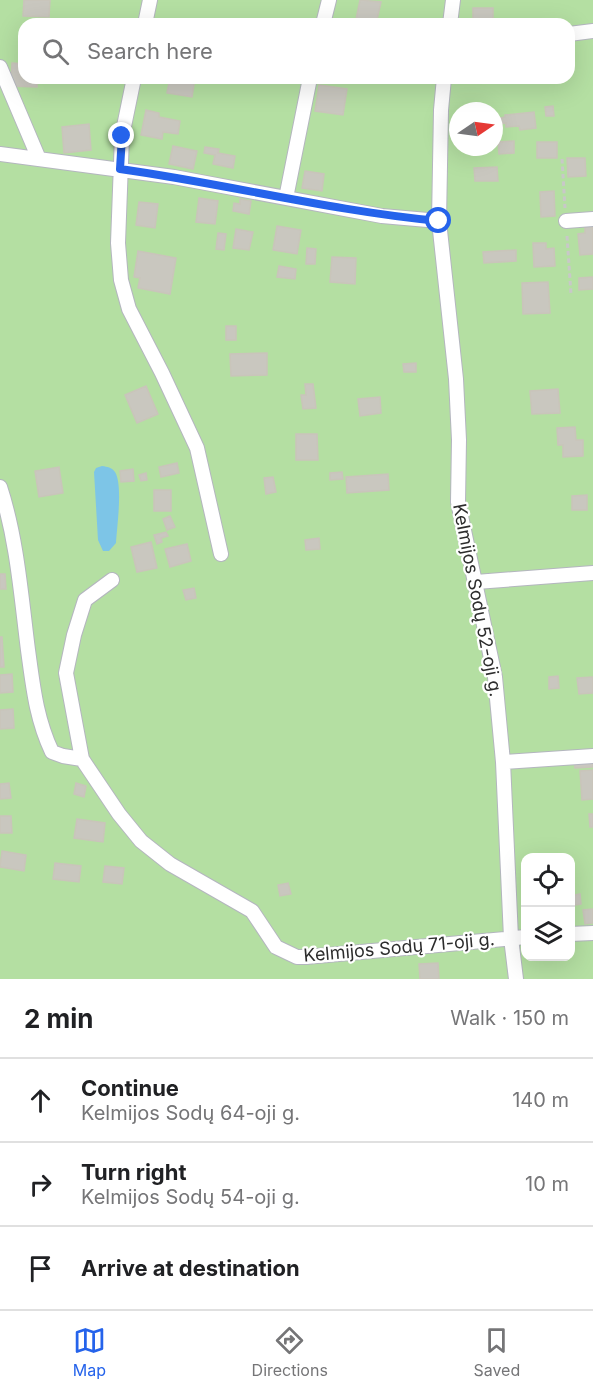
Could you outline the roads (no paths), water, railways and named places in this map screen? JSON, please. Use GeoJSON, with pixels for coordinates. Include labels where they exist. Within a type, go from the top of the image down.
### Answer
{"type":"FeatureCollection","features":[{"type":"Feature","properties":{"kind":"street"},"geometry":{"type":"LineString","coordinates":[[146,18],[150,0]]}},
{"type":"Feature","properties":{"kind":"street"},"geometry":{"type":"LineString","coordinates":[[324,18],[329,0]]}},
{"type":"Feature","properties":{"kind":"street"},"geometry":{"type":"LineString","coordinates":[[451,18],[453,0]]}},
{"type":"Feature","properties":{"kind":"street"},"geometry":{"type":"LineString","coordinates":[[575,33],[593,31]]}},
{"type":"Feature","properties":{"kind":"street"},"geometry":{"type":"LineString","coordinates":[[0,67],[39,159]]}},
{"type":"Feature","properties":{"kind":"street"},"geometry":{"type":"LineString","coordinates":[[133,84],[122,136],[120,169],[118,243],[122,280],[129,309],[197,448],[221,554]]}},
{"type":"Feature","properties":{"kind":"street"},"geometry":{"type":"LineString","coordinates":[[286,198],[309,84]]}},
{"type":"Feature","properties":{"kind":"street","name":"Kelmijos Sodų 52-oji g."},"geometry":{"type":"LineString","coordinates":[[443,84],[439,221],[456,379],[459,440],[458,502],[495,678],[518,938],[516,979]]}},
{"type":"Feature","properties":{"kind":"street"},"geometry":{"type":"LineString","coordinates":[[4,155],[174,177],[382,216],[439,221]]}},
{"type":"Feature","properties":{"kind":"street"},"geometry":{"type":"LineString","coordinates":[[566,221],[593,219]]}},
{"type":"Feature","properties":{"kind":"street"},"geometry":{"type":"LineString","coordinates":[[0,487],[7,508],[15,551],[35,703],[42,731],[52,752],[63,756],[82,759],[66,673],[74,635],[85,600],[112,580]]}},
{"type":"Feature","properties":{"kind":"street"},"geometry":{"type":"LineString","coordinates":[[476,582],[593,573]]}},
{"type":"Feature","properties":{"kind":"street"},"geometry":{"type":"LineString","coordinates":[[503,762],[593,756]]}},
{"type":"Feature","properties":{"kind":"street","name":"Kelmijos Sodų 71-oji g."},"geometry":{"type":"LineString","coordinates":[[82,759],[119,814],[141,841],[170,864],[252,911],[276,947],[297,957],[518,938]]}},
{"type":"Feature","properties":{"kind":"street"},"geometry":{"type":"LineString","coordinates":[[575,934],[593,933]]}},
{"type":"Feature","properties":{"kind":"water"},"geometry":{"type":"Polygon","coordinates":[[[102,466],[111,468],[115,472],[119,486],[116,543],[109,551],[103,551],[98,540],[94,472],[96,468],[102,466]]]}}]}
